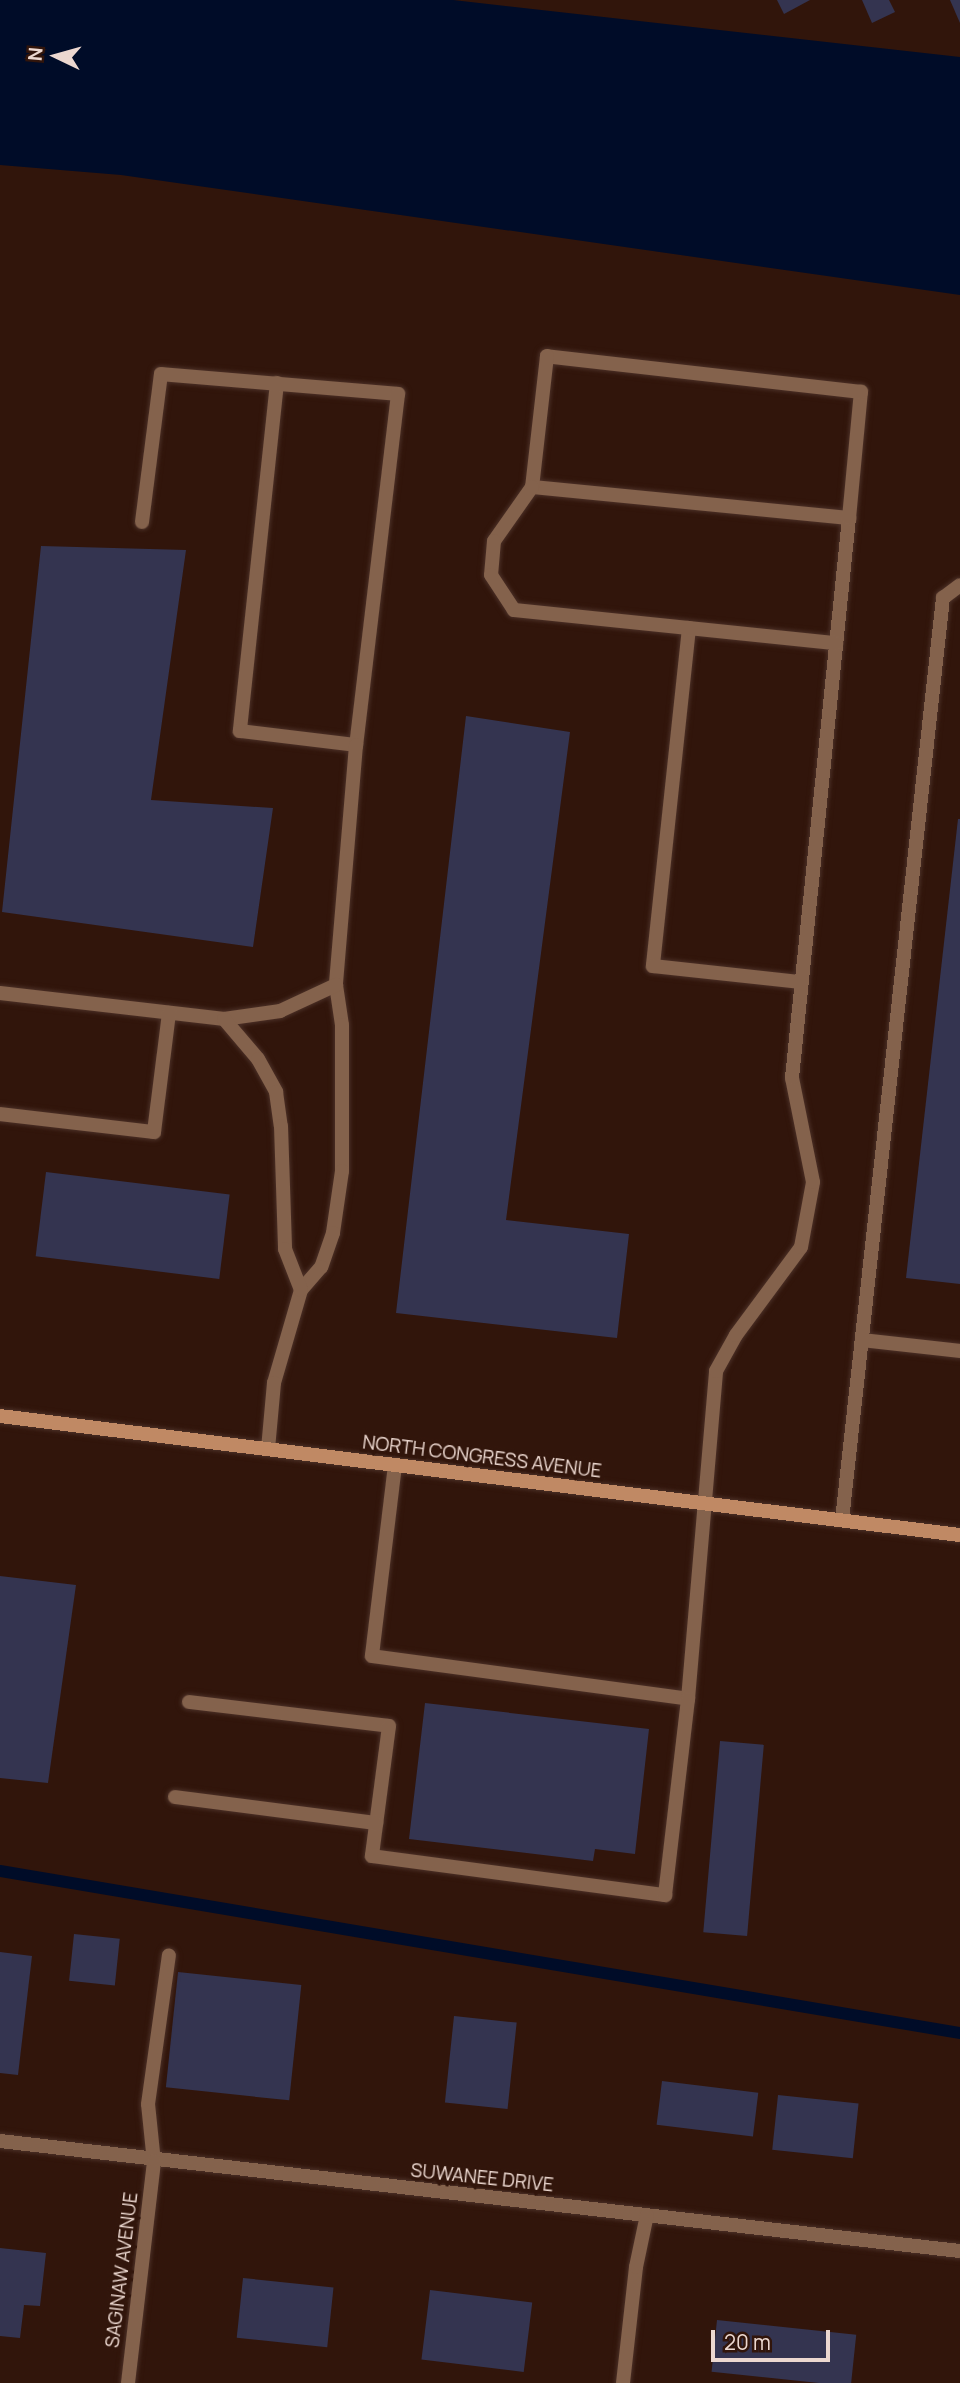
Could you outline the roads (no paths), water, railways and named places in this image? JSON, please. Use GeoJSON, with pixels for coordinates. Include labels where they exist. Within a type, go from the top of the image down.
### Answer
{"type":"FeatureCollection","features":[{"type":"Feature","properties":{"kind":"street"},"geometry":{"type":"LineString","coordinates":[[189,1702],[389,1726],[372,1856],[665,1895],[688,1699],[716,1371],[736,1335],[801,1247],[813,1182],[792,1078],[849,518],[861,392],[547,356],[532,487],[494,541],[491,575],[514,610],[836,643]]}},
{"type":"Feature","properties":{"kind":"street"},"geometry":{"type":"LineString","coordinates":[[142,522],[161,374],[398,394],[356,745],[336,985],[342,1025],[342,1171],[334,1233],[321,1267],[301,1290],[274,1383],[268,1449]]}},
{"type":"Feature","properties":{"kind":"street"},"geometry":{"type":"LineString","coordinates":[[278,383],[240,730],[356,745]]}},
{"type":"Feature","properties":{"kind":"street"},"geometry":{"type":"LineString","coordinates":[[532,487],[849,518]]}},
{"type":"Feature","properties":{"kind":"street"},"geometry":{"type":"LineString","coordinates":[[842,1520],[943,598],[960,586]]}},
{"type":"Feature","properties":{"kind":"street"},"geometry":{"type":"LineString","coordinates":[[690,628],[653,966],[801,982]]}},
{"type":"Feature","properties":{"kind":"street"},"geometry":{"type":"LineString","coordinates":[[0,978],[2,993],[225,1019],[280,1011],[336,985]]}},
{"type":"Feature","properties":{"kind":"street"},"geometry":{"type":"LineString","coordinates":[[0,1114],[154,1132],[169,1013]]}},
{"type":"Feature","properties":{"kind":"street"},"geometry":{"type":"LineString","coordinates":[[225,1019],[258,1059],[276,1092],[281,1126],[285,1248],[301,1290]]}},
{"type":"Feature","properties":{"kind":"street"},"geometry":{"type":"LineString","coordinates":[[862,1340],[960,1351]]}},
{"type":"Feature","properties":{"kind":"street","name":"NORTH CONGRESS AVENUE"},"geometry":{"type":"LineString","coordinates":[[0,1416],[960,1535]]}},
{"type":"Feature","properties":{"kind":"street"},"geometry":{"type":"LineString","coordinates":[[395,1465],[372,1656],[688,1699]]}},
{"type":"Feature","properties":{"kind":"street"},"geometry":{"type":"LineString","coordinates":[[175,1797],[376,1823]]}},
{"type":"Feature","properties":{"kind":"street","name":"SAGINAW AVENUE"},"geometry":{"type":"LineString","coordinates":[[128,2383],[154,2162],[148,2104],[169,1955]]}},
{"type":"Feature","properties":{"kind":"street","name":"SUWANEE DRIVE"},"geometry":{"type":"LineString","coordinates":[[0,2141],[154,2162],[960,2251]]}},
{"type":"Feature","properties":{"kind":"street"},"geometry":{"type":"LineString","coordinates":[[623,2383],[636,2267],[647,2215]]}},
{"type":"Feature","properties":{"kind":"water"},"geometry":{"type":"Polygon","coordinates":[[[0,0],[453,0],[960,57],[960,295],[121,175],[0,165],[0,0]]]}},
{"type":"Feature","properties":{"kind":"waterway"},"geometry":{"type":"LineString","coordinates":[[0,1871],[960,2033]]}}]}
